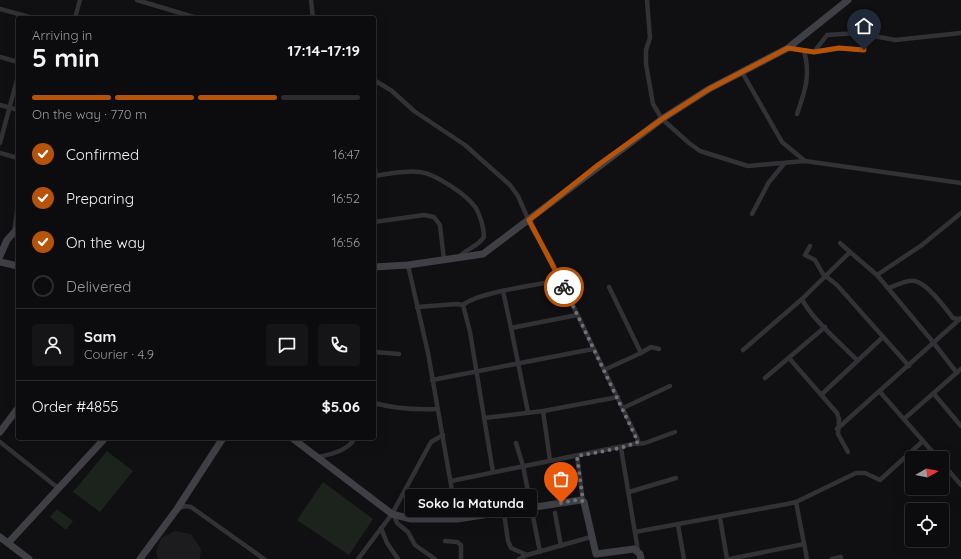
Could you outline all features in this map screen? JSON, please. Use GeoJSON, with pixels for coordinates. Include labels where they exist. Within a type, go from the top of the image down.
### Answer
{"type":"FeatureCollection","features":[{"type":"Feature","properties":{"kind":"street"},"geometry":{"type":"LineString","coordinates":[[76,16],[80,0]]}},
{"type":"Feature","properties":{"kind":"street"},"geometry":{"type":"LineString","coordinates":[[137,0],[152,2],[184,16]]}},
{"type":"Feature","properties":{"kind":"street"},"geometry":{"type":"LineString","coordinates":[[304,0],[311,1],[313,16]]}},
{"type":"Feature","properties":{"kind":"street"},"geometry":{"type":"LineString","coordinates":[[647,0],[650,38],[646,50],[647,74],[653,104],[662,119],[700,151],[748,166],[805,161],[961,183]]}},
{"type":"Feature","properties":{"kind":"street"},"geometry":{"type":"LineString","coordinates":[[376,267],[408,265],[483,254],[529,220],[589,172],[662,119],[709,89],[788,48],[848,0]]}},
{"type":"Feature","properties":{"kind":"street"},"geometry":{"type":"LineString","coordinates":[[0,9],[26,16]]}},
{"type":"Feature","properties":{"kind":"street"},"geometry":{"type":"LineString","coordinates":[[814,52],[826,35],[858,33],[895,40],[961,33]]}},
{"type":"Feature","properties":{"kind":"street"},"geometry":{"type":"LineString","coordinates":[[788,48],[814,52],[846,48],[864,50],[867,35]]}},
{"type":"Feature","properties":{"kind":"street"},"geometry":{"type":"LineString","coordinates":[[797,114],[803,96],[808,71],[804,50]]}},
{"type":"Feature","properties":{"kind":"street"},"geometry":{"type":"LineString","coordinates":[[0,57],[16,61]]}},
{"type":"Feature","properties":{"kind":"street"},"geometry":{"type":"LineString","coordinates":[[742,72],[782,142],[805,161]]}},
{"type":"Feature","properties":{"kind":"street"},"geometry":{"type":"LineString","coordinates":[[376,81],[392,91],[414,111],[465,145],[510,185],[518,196],[618,397],[638,440],[637,444]]}},
{"type":"Feature","properties":{"kind":"street"},"geometry":{"type":"LineString","coordinates":[[0,143],[16,84]]}},
{"type":"Feature","properties":{"kind":"street"},"geometry":{"type":"LineString","coordinates":[[0,105],[16,110]]}},
{"type":"Feature","properties":{"kind":"street"},"geometry":{"type":"LineString","coordinates":[[0,153],[16,157]]}},
{"type":"Feature","properties":{"kind":"street"},"geometry":{"type":"LineString","coordinates":[[752,214],[769,182],[784,164]]}},
{"type":"Feature","properties":{"kind":"street"},"geometry":{"type":"LineString","coordinates":[[376,176],[394,173],[424,173],[452,188],[474,205],[480,218],[484,237],[480,244],[464,252],[458,258]]}},
{"type":"Feature","properties":{"kind":"street"},"geometry":{"type":"LineString","coordinates":[[877,275],[922,245],[961,213]]}},
{"type":"Feature","properties":{"kind":"street"},"geometry":{"type":"LineString","coordinates":[[376,222],[424,215],[434,216],[440,225],[444,260]]}},
{"type":"Feature","properties":{"kind":"street"},"geometry":{"type":"LineString","coordinates":[[0,256],[7,240],[16,230]]}},
{"type":"Feature","properties":{"kind":"street"},"geometry":{"type":"LineString","coordinates":[[840,243],[877,275],[959,371],[904,419]]}},
{"type":"Feature","properties":{"kind":"street"},"geometry":{"type":"LineString","coordinates":[[810,246],[805,254],[815,260],[826,276],[837,285],[909,366]]}},
{"type":"Feature","properties":{"kind":"street"},"geometry":{"type":"LineString","coordinates":[[743,350],[802,298],[850,252]]}},
{"type":"Feature","properties":{"kind":"street"},"geometry":{"type":"LineString","coordinates":[[0,262],[16,266]]}},
{"type":"Feature","properties":{"kind":"street"},"geometry":{"type":"LineString","coordinates":[[408,265],[438,409],[457,519]]}},
{"type":"Feature","properties":{"kind":"street"},"geometry":{"type":"LineString","coordinates":[[417,307],[457,304],[463,305],[478,297],[560,280]]}},
{"type":"Feature","properties":{"kind":"street"},"geometry":{"type":"LineString","coordinates":[[888,288],[916,280],[934,295],[954,318],[960,318]]}},
{"type":"Feature","properties":{"kind":"street"},"geometry":{"type":"LineString","coordinates":[[609,287],[641,352]]}},
{"type":"Feature","properties":{"kind":"street"},"geometry":{"type":"LineString","coordinates":[[503,291],[528,412]]}},
{"type":"Feature","properties":{"kind":"street"},"geometry":{"type":"LineString","coordinates":[[802,298],[805,304],[825,327],[856,360]]}},
{"type":"Feature","properties":{"kind":"street"},"geometry":{"type":"LineString","coordinates":[[463,305],[493,472]]}},
{"type":"Feature","properties":{"kind":"street"},"geometry":{"type":"LineString","coordinates":[[510,328],[577,315]]}},
{"type":"Feature","properties":{"kind":"street"},"geometry":{"type":"LineString","coordinates":[[837,429],[909,366],[960,318]]}},
{"type":"Feature","properties":{"kind":"street"},"geometry":{"type":"LineString","coordinates":[[765,378],[825,327]]}},
{"type":"Feature","properties":{"kind":"street"},"geometry":{"type":"LineString","coordinates":[[822,394],[856,360],[883,337]]}},
{"type":"Feature","properties":{"kind":"street"},"geometry":{"type":"LineString","coordinates":[[604,370],[651,348],[659,350]]}},
{"type":"Feature","properties":{"kind":"street"},"geometry":{"type":"LineString","coordinates":[[432,380],[594,349]]}},
{"type":"Feature","properties":{"kind":"street"},"geometry":{"type":"LineString","coordinates":[[376,352],[399,354]]}},
{"type":"Feature","properties":{"kind":"street"},"geometry":{"type":"LineString","coordinates":[[789,358],[822,394],[839,417],[837,429],[838,434],[848,452]]}},
{"type":"Feature","properties":{"kind":"street"},"geometry":{"type":"LineString","coordinates":[[623,408],[670,386]]}},
{"type":"Feature","properties":{"kind":"street"},"geometry":{"type":"LineString","coordinates":[[880,392],[932,451]]}},
{"type":"Feature","properties":{"kind":"street"},"geometry":{"type":"LineString","coordinates":[[934,394],[959,420],[961,426]]}},
{"type":"Feature","properties":{"kind":"street"},"geometry":{"type":"LineString","coordinates":[[484,418],[543,411],[618,397]]}},
{"type":"Feature","properties":{"kind":"street"},"geometry":{"type":"LineString","coordinates":[[376,403],[393,408],[411,410],[438,409]]}},
{"type":"Feature","properties":{"kind":"street"},"geometry":{"type":"LineString","coordinates":[[0,432],[16,411]]}},
{"type":"Feature","properties":{"kind":"street"},"geometry":{"type":"LineString","coordinates":[[543,411],[550,460]]}},
{"type":"Feature","properties":{"kind":"street"},"geometry":{"type":"LineString","coordinates":[[451,481],[550,460],[645,443],[675,432]]}},
{"type":"Feature","properties":{"kind":"street"},"geometry":{"type":"LineString","coordinates":[[358,559],[393,514],[418,468],[426,448],[435,438],[443,435]]}},
{"type":"Feature","properties":{"kind":"street"},"geometry":{"type":"LineString","coordinates":[[8,543],[103,440]]}},
{"type":"Feature","properties":{"kind":"street"},"geometry":{"type":"LineString","coordinates":[[140,559],[178,509],[221,440]]}},
{"type":"Feature","properties":{"kind":"street"},"geometry":{"type":"LineString","coordinates":[[295,440],[393,514],[411,519],[457,519],[504,513],[576,500],[583,501]]}},
{"type":"Feature","properties":{"kind":"street"},"geometry":{"type":"LineString","coordinates":[[317,457],[331,454],[345,448],[353,440]]}},
{"type":"Feature","properties":{"kind":"street"},"geometry":{"type":"LineString","coordinates":[[635,532],[720,518],[796,502],[856,473],[865,473],[877,480],[883,478],[923,441]]}},
{"type":"Feature","properties":{"kind":"street"},"geometry":{"type":"LineString","coordinates":[[0,442],[58,488]]}},
{"type":"Feature","properties":{"kind":"street"},"geometry":{"type":"LineString","coordinates":[[516,443],[523,466],[540,552]]}},
{"type":"Feature","properties":{"kind":"street"},"geometry":{"type":"LineString","coordinates":[[621,448],[638,551],[641,559]]}},
{"type":"Feature","properties":{"kind":"street"},"geometry":{"type":"LineString","coordinates":[[577,456],[583,501],[596,556],[631,549],[638,551]]}},
{"type":"Feature","properties":{"kind":"street"},"geometry":{"type":"LineString","coordinates":[[949,471],[961,484]]}},
{"type":"Feature","properties":{"kind":"street"},"geometry":{"type":"LineString","coordinates":[[629,492],[676,478]]}},
{"type":"Feature","properties":{"kind":"street"},"geometry":{"type":"LineString","coordinates":[[186,496],[191,507]]}},
{"type":"Feature","properties":{"kind":"street"},"geometry":{"type":"LineString","coordinates":[[796,502],[807,559]]}},
{"type":"Feature","properties":{"kind":"street"},"geometry":{"type":"LineString","coordinates":[[178,509],[184,506],[191,507],[264,559]]}},
{"type":"Feature","properties":{"kind":"street"},"geometry":{"type":"LineString","coordinates":[[504,513],[508,541],[512,548],[527,555]]}},
{"type":"Feature","properties":{"kind":"street"},"geometry":{"type":"LineString","coordinates":[[556,513],[561,546]]}},
{"type":"Feature","properties":{"kind":"street"},"geometry":{"type":"LineString","coordinates":[[393,514],[397,523],[408,532],[415,544],[435,559]]}},
{"type":"Feature","properties":{"kind":"street"},"geometry":{"type":"LineString","coordinates":[[720,518],[728,559],[804,544]]}},
{"type":"Feature","properties":{"kind":"street"},"geometry":{"type":"LineString","coordinates":[[678,525],[684,559]]}},
{"type":"Feature","properties":{"kind":"street"},"geometry":{"type":"LineString","coordinates":[[381,528],[390,547],[398,559]]}},
{"type":"Feature","properties":{"kind":"street"},"geometry":{"type":"LineString","coordinates":[[0,537],[29,559]]}},
{"type":"Feature","properties":{"kind":"street"},"geometry":{"type":"LineString","coordinates":[[520,559],[527,555],[592,537]]}},
{"type":"Feature","properties":{"kind":"street"},"geometry":{"type":"LineString","coordinates":[[445,541],[457,542],[461,545],[461,559]]}},
{"type":"Feature","properties":{"kind":"street"},"geometry":{"type":"LineString","coordinates":[[423,550],[428,559]]}},
{"type":"Feature","properties":{"kind":"street"},"geometry":{"type":"LineString","coordinates":[[832,559],[841,557]]}},
{"type":"Feature","properties":{"kind":"shaded area"},"geometry":{"type":"Polygon","coordinates":[[[107,451],[133,471],[100,512],[73,492],[107,451]]]}},
{"type":"Feature","properties":{"kind":"shaded area"},"geometry":{"type":"Polygon","coordinates":[[[323,482],[373,519],[349,555],[297,520],[323,482]]]}},
{"type":"Feature","properties":{"kind":"shaded area"},"geometry":{"type":"Polygon","coordinates":[[[57,509],[73,521],[66,530],[50,517],[57,509]]]}},
{"type":"Feature","properties":{"kind":"shaded area"},"geometry":{"type":"Polygon","coordinates":[[[175,531],[191,534],[201,549],[200,559],[158,559],[156,552],[161,538],[175,531]]]}},
{"type":"Feature","properties":{"kind":"way so far"},"geometry":{"type":"LineString","coordinates":[[561,503],[576,500],[583,501],[577,456],[621,448],[638,443],[623,408],[564,287]]}},
{"type":"Feature","properties":{"kind":"place","name":"Soko la Matunda"},"geometry":{"type":"Point","coordinates":[561,503]}},
{"type":"Feature","properties":{"kind":"route"},"geometry":{"type":"LineString","coordinates":[[564,287],[529,220],[589,172],[662,119],[709,89],[788,48],[814,52],[839,48],[864,50]]}}]}
